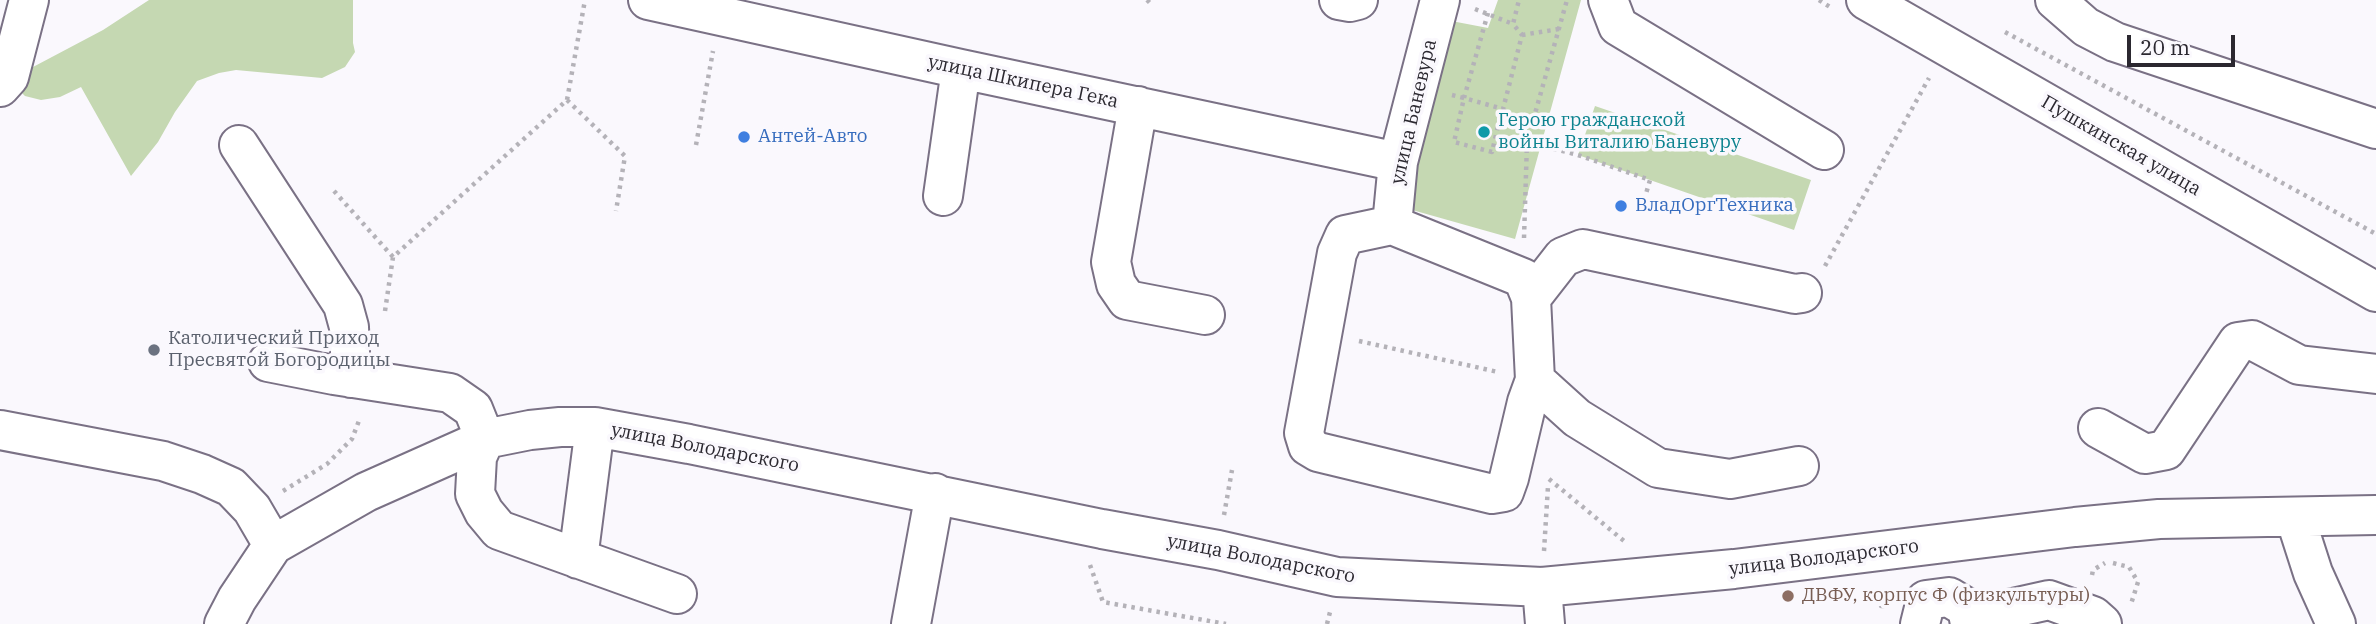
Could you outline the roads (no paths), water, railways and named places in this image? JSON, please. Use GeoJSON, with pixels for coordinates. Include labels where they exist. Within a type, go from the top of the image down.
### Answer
{"type":"FeatureCollection","features":[{"type":"Feature","properties":{"kind":"street"},"geometry":{"type":"LineString","coordinates":[[0,87],[9,77],[29,0]]}},
{"type":"Feature","properties":{"kind":"street","name":"улица Шкипера Гека"},"geometry":{"type":"LineString","coordinates":[[648,0],[1398,162]]}},
{"type":"Feature","properties":{"kind":"street"},"geometry":{"type":"LineString","coordinates":[[1339,0],[1358,0]]}},
{"type":"Feature","properties":{"kind":"street"},"geometry":{"type":"LineString","coordinates":[[1608,0],[1618,26],[1824,150]]}},
{"type":"Feature","properties":{"kind":"street","name":"Пушкинская улица"},"geometry":{"type":"LineString","coordinates":[[1866,0],[2376,292]]}},
{"type":"Feature","properties":{"kind":"street"},"geometry":{"type":"LineString","coordinates":[[2055,0],[2087,27],[2115,42],[2376,129]]}},
{"type":"Feature","properties":{"kind":"street","name":"улица Баневура"},"geometry":{"type":"LineString","coordinates":[[1392,225],[1398,162],[1453,3]]}},
{"type":"Feature","properties":{"kind":"street"},"geometry":{"type":"LineString","coordinates":[[943,196],[961,69]]}},
{"type":"Feature","properties":{"kind":"street"},"geometry":{"type":"LineString","coordinates":[[1138,106],[1111,262],[1116,284],[1127,300],[1205,315]]}},
{"type":"Feature","properties":{"kind":"street"},"geometry":{"type":"LineString","coordinates":[[239,145],[343,305],[363,380]]}},
{"type":"Feature","properties":{"kind":"street"},"geometry":{"type":"LineString","coordinates":[[1392,225],[1527,288],[1535,380],[1504,492],[1492,494],[1318,452],[1308,446],[1304,433],[1337,253],[1345,235],[1392,225]]}},
{"type":"Feature","properties":{"kind":"street"},"geometry":{"type":"LineString","coordinates":[[1527,288],[1563,257],[1583,249],[1795,294],[1802,293]]}},
{"type":"Feature","properties":{"kind":"street"},"geometry":{"type":"LineString","coordinates":[[2098,428],[2145,454],[2166,450],[2238,342],[2252,340],[2299,365],[2376,374]]}},
{"type":"Feature","properties":{"kind":"street"},"geometry":{"type":"LineString","coordinates":[[268,362],[450,393],[473,409],[485,439],[477,457],[475,494],[484,512],[499,530],[677,594]]}},
{"type":"Feature","properties":{"kind":"street"},"geometry":{"type":"LineString","coordinates":[[1535,380],[1577,418],[1658,468],[1730,479],[1799,466]]}},
{"type":"Feature","properties":{"kind":"street"},"geometry":{"type":"LineString","coordinates":[[578,559],[595,427]]}},
{"type":"Feature","properties":{"kind":"street","name":"улица Володарского"},"geometry":{"type":"LineString","coordinates":[[224,624],[237,599],[273,545],[366,492],[485,439],[530,430],[595,427],[1337,576],[1544,606],[1734,569],[2075,527],[2159,519],[2376,515]]}},
{"type":"Feature","properties":{"kind":"street"},"geometry":{"type":"LineString","coordinates":[[0,430],[163,461],[202,474],[231,487],[252,509],[273,545]]}},
{"type":"Feature","properties":{"kind":"street"},"geometry":{"type":"LineString","coordinates":[[911,624],[935,494]]}},
{"type":"Feature","properties":{"kind":"street"},"geometry":{"type":"LineString","coordinates":[[2295,517],[2313,573],[2336,624]]}},
{"type":"Feature","properties":{"kind":"street"},"geometry":{"type":"LineString","coordinates":[[1920,624],[1926,600],[1949,597],[1966,608],[1970,624]]}},
{"type":"Feature","properties":{"kind":"street"},"geometry":{"type":"LineString","coordinates":[[1984,624],[2004,610],[2049,600],[2093,616],[2102,624]]}},
{"type":"Feature","properties":{"kind":"place","name":"Герою гражданской войны Виталию Баневуру"},"geometry":{"type":"Point","coordinates":[1484,132]}},
{"type":"Feature","properties":{"kind":"place","name":"Антей-Авто"},"geometry":{"type":"Point","coordinates":[744,137]}},
{"type":"Feature","properties":{"kind":"place","name":"ВладОргТехника"},"geometry":{"type":"Point","coordinates":[1621,206]}},
{"type":"Feature","properties":{"kind":"place","name":"Католический Приход Пресвятой Богородицы"},"geometry":{"type":"Point","coordinates":[154,350]}},
{"type":"Feature","properties":{"kind":"place","name":"ДВФУ, корпус Ф (физкультуры)"},"geometry":{"type":"Point","coordinates":[1788,596]}}]}
